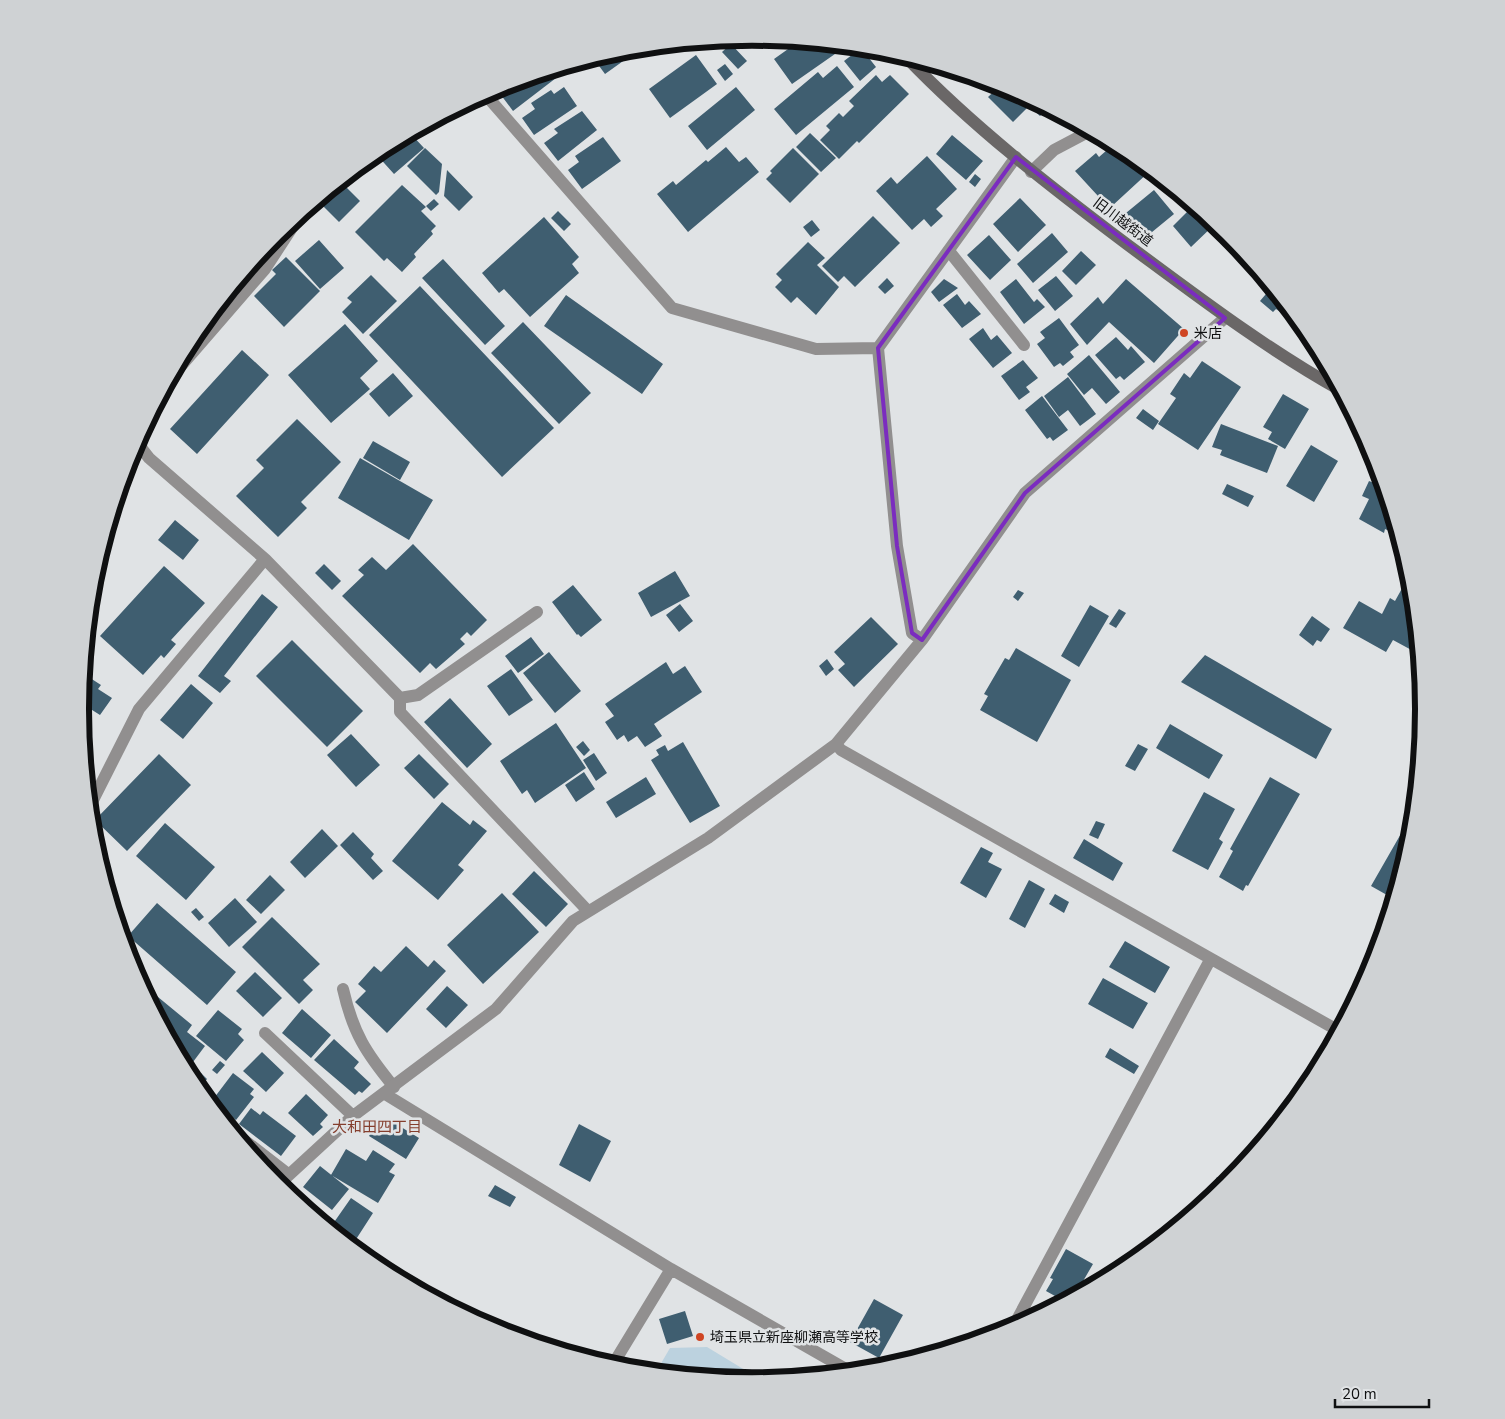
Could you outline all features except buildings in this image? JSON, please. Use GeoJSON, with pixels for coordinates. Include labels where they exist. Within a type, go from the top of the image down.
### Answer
{"type":"FeatureCollection","features":[{"type":"Feature","properties":{"kind":"main road","name":"旧川越街道"},"geometry":{"type":"LineString","coordinates":[[916,67],[932,84],[1031,172],[1225,318],[1330,384]]}},
{"type":"Feature","properties":{"kind":"street"},"geometry":{"type":"LineString","coordinates":[[491,101],[672,308],[816,350],[878,348]]}},
{"type":"Feature","properties":{"kind":"street"},"geometry":{"type":"LineString","coordinates":[[1031,172],[1054,150],[1084,135]]}},
{"type":"Feature","properties":{"kind":"street"},"geometry":{"type":"LineString","coordinates":[[922,640],[912,633],[896,546],[878,348],[1016,157]]}},
{"type":"Feature","properties":{"kind":"street"},"geometry":{"type":"LineString","coordinates":[[197,348],[265,269],[280,245]]}},
{"type":"Feature","properties":{"kind":"street"},"geometry":{"type":"LineString","coordinates":[[949,251],[1024,345]]}},
{"type":"Feature","properties":{"kind":"street"},"geometry":{"type":"LineString","coordinates":[[284,1178],[353,1116],[496,1009],[573,921],[708,838],[836,744],[922,640],[1025,493],[1225,318]]}},
{"type":"Feature","properties":{"kind":"street"},"geometry":{"type":"LineString","coordinates":[[143,450],[149,458],[265,559],[400,698],[400,712],[588,911]]}},
{"type":"Feature","properties":{"kind":"street"},"geometry":{"type":"LineString","coordinates":[[95,796],[139,709],[265,559]]}},
{"type":"Feature","properties":{"kind":"street"},"geometry":{"type":"LineString","coordinates":[[400,698],[418,695],[537,612]]}},
{"type":"Feature","properties":{"kind":"street"},"geometry":{"type":"LineString","coordinates":[[836,744],[841,750],[1210,960],[1334,1028]]}},
{"type":"Feature","properties":{"kind":"street"},"geometry":{"type":"LineString","coordinates":[[1019,1316],[1210,960]]}},
{"type":"Feature","properties":{"kind":"street"},"geometry":{"type":"LineString","coordinates":[[343,990],[359,1040],[390,1090],[671,1269],[842,1367]]}},
{"type":"Feature","properties":{"kind":"street"},"geometry":{"type":"LineString","coordinates":[[265,1033],[353,1116]]}},
{"type":"Feature","properties":{"kind":"street"},"geometry":{"type":"LineString","coordinates":[[257,1150],[288,1174]]}},
{"type":"Feature","properties":{"kind":"street"},"geometry":{"type":"LineString","coordinates":[[617,1358],[671,1269]]}},
{"type":"Feature","properties":{"kind":"highlighted area"},"geometry":{"type":"Polygon","coordinates":[[[1016,157],[1225,318],[1025,493],[922,640],[912,633],[897,546],[878,348],[1016,157]]]}},
{"type":"Feature","properties":{"kind":"shaded area"},"geometry":{"type":"Polygon","coordinates":[[[707,1347],[750,1373],[660,1366],[670,1348],[707,1347]]]}},
{"type":"Feature","properties":{"kind":"place","name":"米店"},"geometry":{"type":"Point","coordinates":[1184,333]}},
{"type":"Feature","properties":{"kind":"place","name":"埼玉県立新座柳瀬高等学校"},"geometry":{"type":"Point","coordinates":[700,1337]}},
{"type":"Feature","properties":{"kind":"district","name":"大和田四丁目"},"geometry":{"type":"Point","coordinates":[377,1127]}}]}
